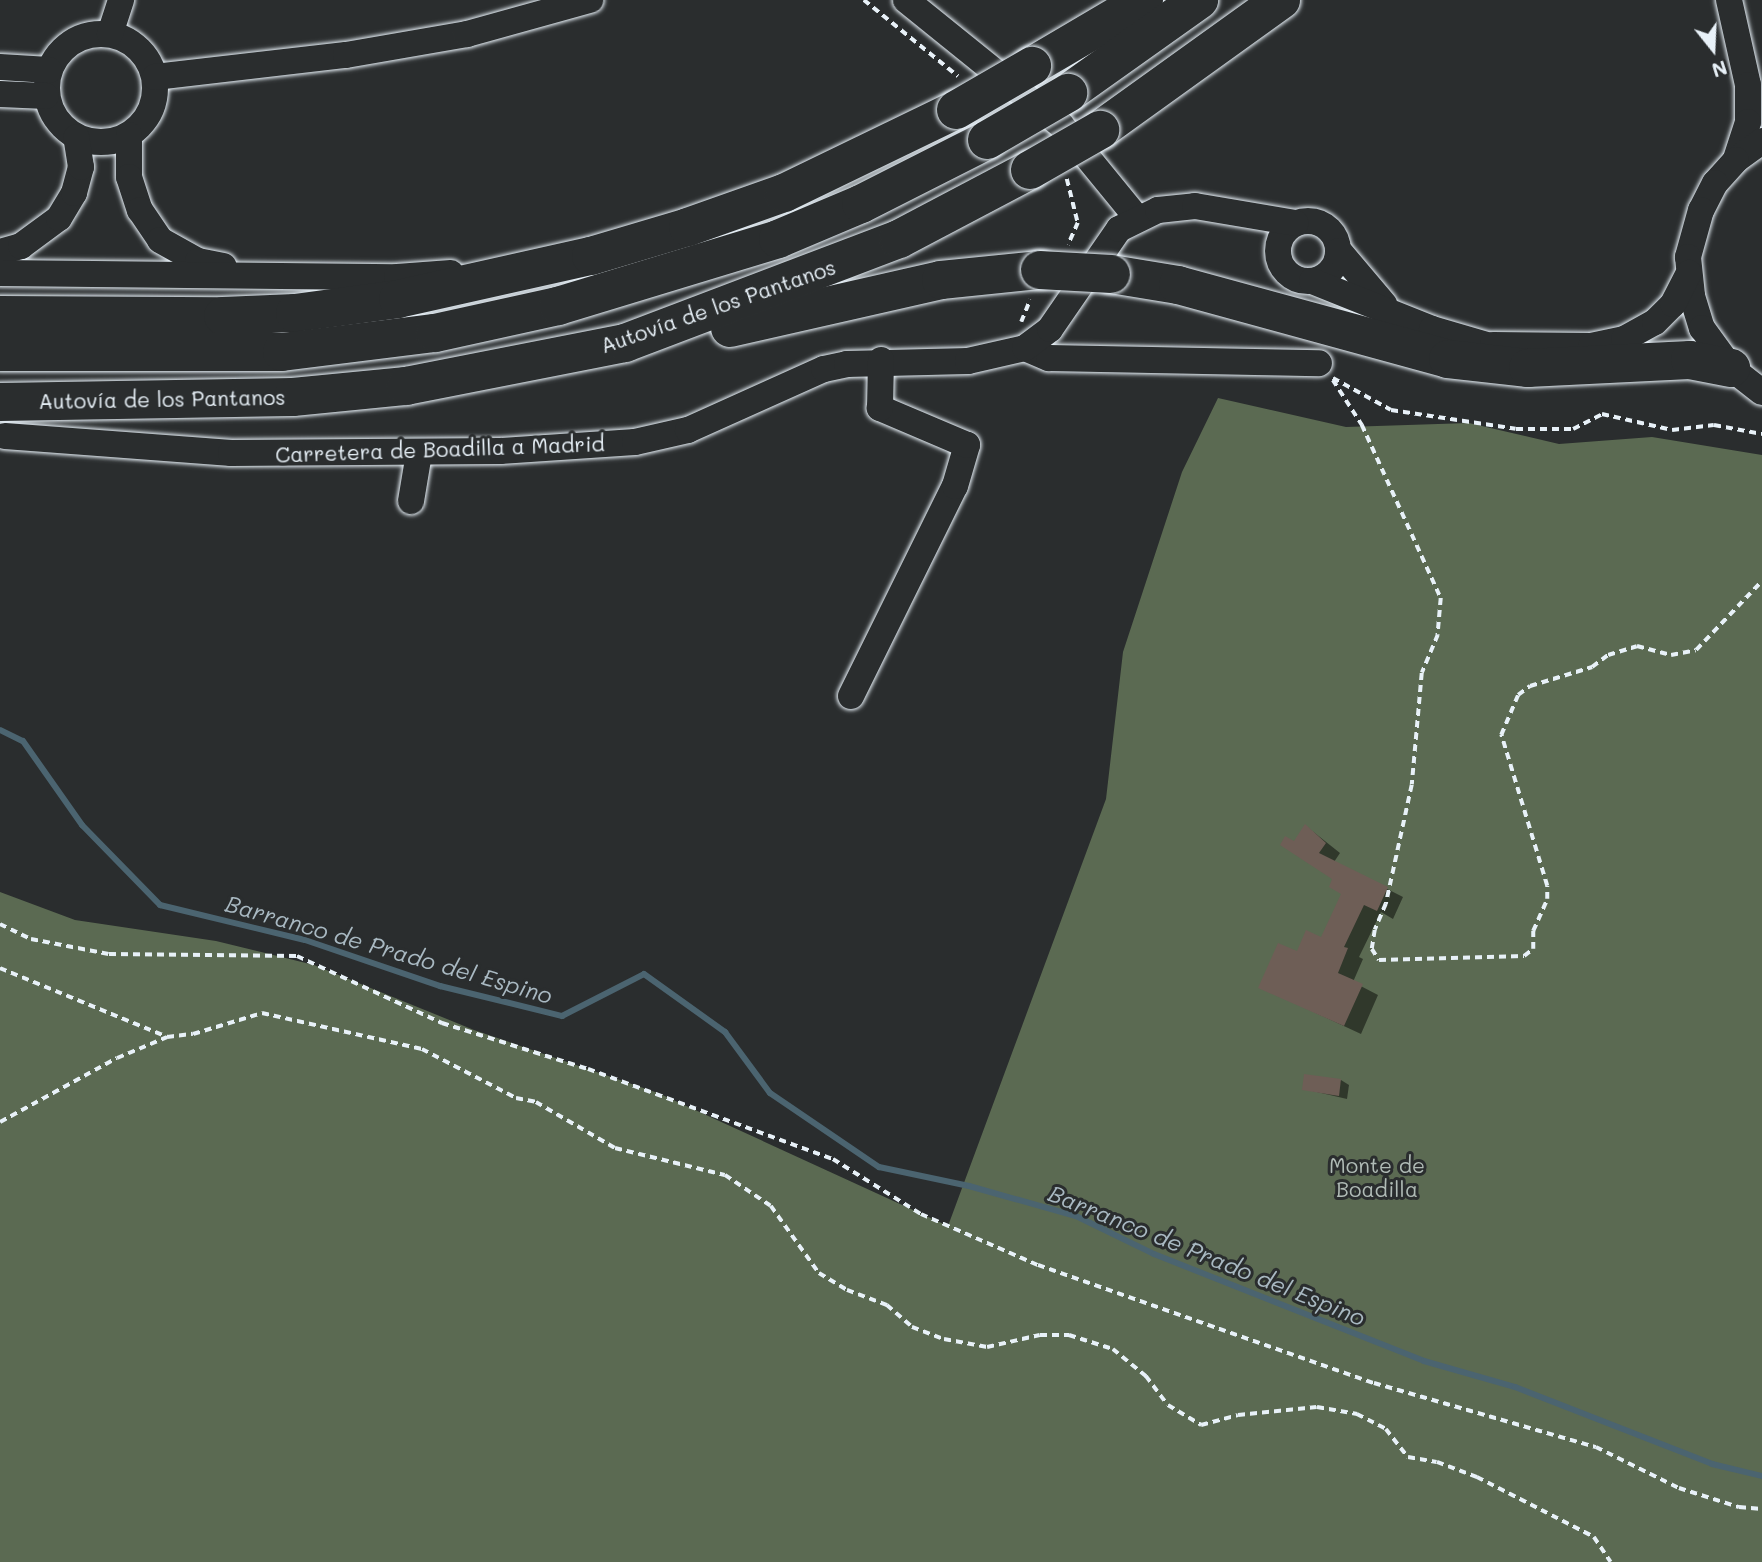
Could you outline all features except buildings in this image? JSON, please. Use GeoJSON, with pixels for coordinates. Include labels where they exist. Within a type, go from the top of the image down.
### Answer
{"type":"FeatureCollection","features":[{"type":"Feature","properties":{"kind":"highway"},"geometry":{"type":"LineString","coordinates":[[1032,66],[1122,0]]}},
{"type":"Feature","properties":{"kind":"highway"},"geometry":{"type":"LineString","coordinates":[[0,315],[295,313],[398,299],[591,256],[784,193],[956,110],[1144,0]]}},
{"type":"Feature","properties":{"kind":"highway","name":"Autovía de los Pantanos"},"geometry":{"type":"LineString","coordinates":[[0,352],[282,352],[476,324],[558,306],[778,239],[861,204],[987,140],[1068,93],[1199,0]]}},
{"type":"Feature","properties":{"kind":"highway","name":"Autovía de los Pantanos"},"geometry":{"type":"LineString","coordinates":[[3,419],[406,386],[625,343],[899,239],[1100,130],[1281,0]]}},
{"type":"Feature","properties":{"kind":"highway"},"geometry":{"type":"LineString","coordinates":[[625,343],[670,344],[929,282],[1041,270],[1111,274],[1178,285],[1448,359],[1528,368],[1664,360],[1731,368]]}},
{"type":"Feature","properties":{"kind":"street"},"geometry":{"type":"LineString","coordinates":[[110,34],[121,0]]}},
{"type":"Feature","properties":{"kind":"street"},"geometry":{"type":"LineString","coordinates":[[155,77],[346,55],[467,34],[590,0]]}},
{"type":"Feature","properties":{"kind":"street"},"geometry":{"type":"LineString","coordinates":[[906,0],[1061,125],[1137,218]]}},
{"type":"Feature","properties":{"kind":"street"},"geometry":{"type":"LineString","coordinates":[[1730,0],[1748,85],[1748,122],[1735,160],[1700,210],[1692,239],[1689,273],[1702,328],[1731,368],[1762,392]]}},
{"type":"Feature","properties":{"kind":"street"},"geometry":{"type":"LineString","coordinates":[[110,34],[126,39],[144,54],[155,77],[155,97],[148,116],[129,135],[104,143],[76,137],[57,121],[46,96],[49,70],[60,51],[78,38],[110,34]]}},
{"type":"Feature","properties":{"kind":"street"},"geometry":{"type":"LineString","coordinates":[[0,67],[49,70]]}},
{"type":"Feature","properties":{"kind":"street"},"geometry":{"type":"LineString","coordinates":[[0,94],[46,96]]}},
{"type":"Feature","properties":{"kind":"street"},"geometry":{"type":"LineString","coordinates":[[129,135],[129,177],[140,210],[160,240],[198,261],[288,276]]}},
{"type":"Feature","properties":{"kind":"street"},"geometry":{"type":"LineString","coordinates":[[0,252],[21,246],[59,218],[74,193],[81,167],[76,137]]}},
{"type":"Feature","properties":{"kind":"street"},"geometry":{"type":"LineString","coordinates":[[1735,160],[1762,141]]}},
{"type":"Feature","properties":{"kind":"street"},"geometry":{"type":"LineString","coordinates":[[1319,363],[1049,359],[1025,348],[1050,330],[1103,247],[1137,218],[1177,206],[1325,225],[1339,251],[1363,283],[1402,317]]}},
{"type":"Feature","properties":{"kind":"street"},"geometry":{"type":"LineString","coordinates":[[1211,209],[1242,224],[1278,256],[1290,275],[1480,344],[1536,356],[1664,360]]}},
{"type":"Feature","properties":{"kind":"street"},"geometry":{"type":"LineString","coordinates":[[1278,256],[1284,233],[1296,223]]}},
{"type":"Feature","properties":{"kind":"street"},"geometry":{"type":"LineString","coordinates":[[1312,281],[1334,268],[1339,251]]}},
{"type":"Feature","properties":{"kind":"street"},"geometry":{"type":"LineString","coordinates":[[0,273],[397,277],[591,256]]}},
{"type":"Feature","properties":{"kind":"street"},"geometry":{"type":"LineString","coordinates":[[1480,344],[1562,347],[1624,339],[1655,322],[1673,304],[1689,273]]}},
{"type":"Feature","properties":{"kind":"street","name":"Carretera de Boadilla a Madrid"},"geometry":{"type":"LineString","coordinates":[[3,419],[231,453],[419,453],[635,442],[688,430],[733,414],[824,369],[881,360],[968,361],[1025,348]]}},
{"type":"Feature","properties":{"kind":"street"},"geometry":{"type":"LineString","coordinates":[[851,696],[955,486],[967,445],[880,408],[881,360]]}},
{"type":"Feature","properties":{"kind":"street"},"geometry":{"type":"LineString","coordinates":[[411,500],[419,453]]}},
{"type":"Feature","properties":{"kind":"path"},"geometry":{"type":"LineString","coordinates":[[1762,434],[1714,425],[1672,430],[1602,414],[1573,429],[1516,429],[1391,411],[1349,390],[1330,375],[1362,425],[1441,598],[1438,635],[1422,673],[1412,785],[1395,862],[1375,930],[1372,949],[1379,960],[1524,956],[1533,949],[1533,931],[1547,900],[1547,886],[1502,734],[1518,695],[1530,686],[1592,667],[1608,655],[1637,646],[1671,655],[1696,650],[1762,581]]}},
{"type":"Feature","properties":{"kind":"path"},"geometry":{"type":"LineString","coordinates":[[0,924],[31,939],[109,954],[297,956],[442,1023],[588,1069],[833,1159],[921,1214],[1038,1265],[1374,1383],[1596,1447],[1679,1488],[1739,1507],[1762,1509]]}},
{"type":"Feature","properties":{"kind":"path"},"geometry":{"type":"LineString","coordinates":[[0,968],[167,1037]]}},
{"type":"Feature","properties":{"kind":"path"},"geometry":{"type":"LineString","coordinates":[[0,1122],[117,1058],[167,1037],[193,1034],[262,1013],[422,1049],[516,1098],[536,1102],[615,1148],[725,1175],[771,1206],[818,1273],[847,1290],[887,1305],[912,1326],[944,1339],[987,1347],[1040,1335],[1069,1335],[1112,1349],[1146,1376],[1168,1405],[1201,1425],[1238,1415],[1317,1407],[1357,1414],[1386,1429],[1408,1457],[1437,1462],[1477,1477],[1586,1532],[1611,1562]]}},
{"type":"Feature","properties":{"kind":"green space","name":"Monte de Boadilla"},"geometry":{"type":"Polygon","coordinates":[[[1218,398],[1346,427],[1469,423],[1559,444],[1652,437],[1762,455],[1762,1562],[0,1562],[0,892],[75,920],[216,941],[314,965],[474,1030],[658,1093],[948,1226],[1106,799],[1123,652],[1182,472],[1218,398]]]}},
{"type":"Feature","properties":{"kind":"waterway","name":"Barranco de Prado del Espino"},"geometry":{"type":"LineString","coordinates":[[0,730],[23,741],[82,825],[160,905],[305,940],[440,986],[562,1016],[644,974],[725,1032],[770,1093],[879,1167],[969,1186],[1076,1216],[1154,1254],[1424,1361],[1515,1387],[1712,1464],[1762,1476]]}}]}
